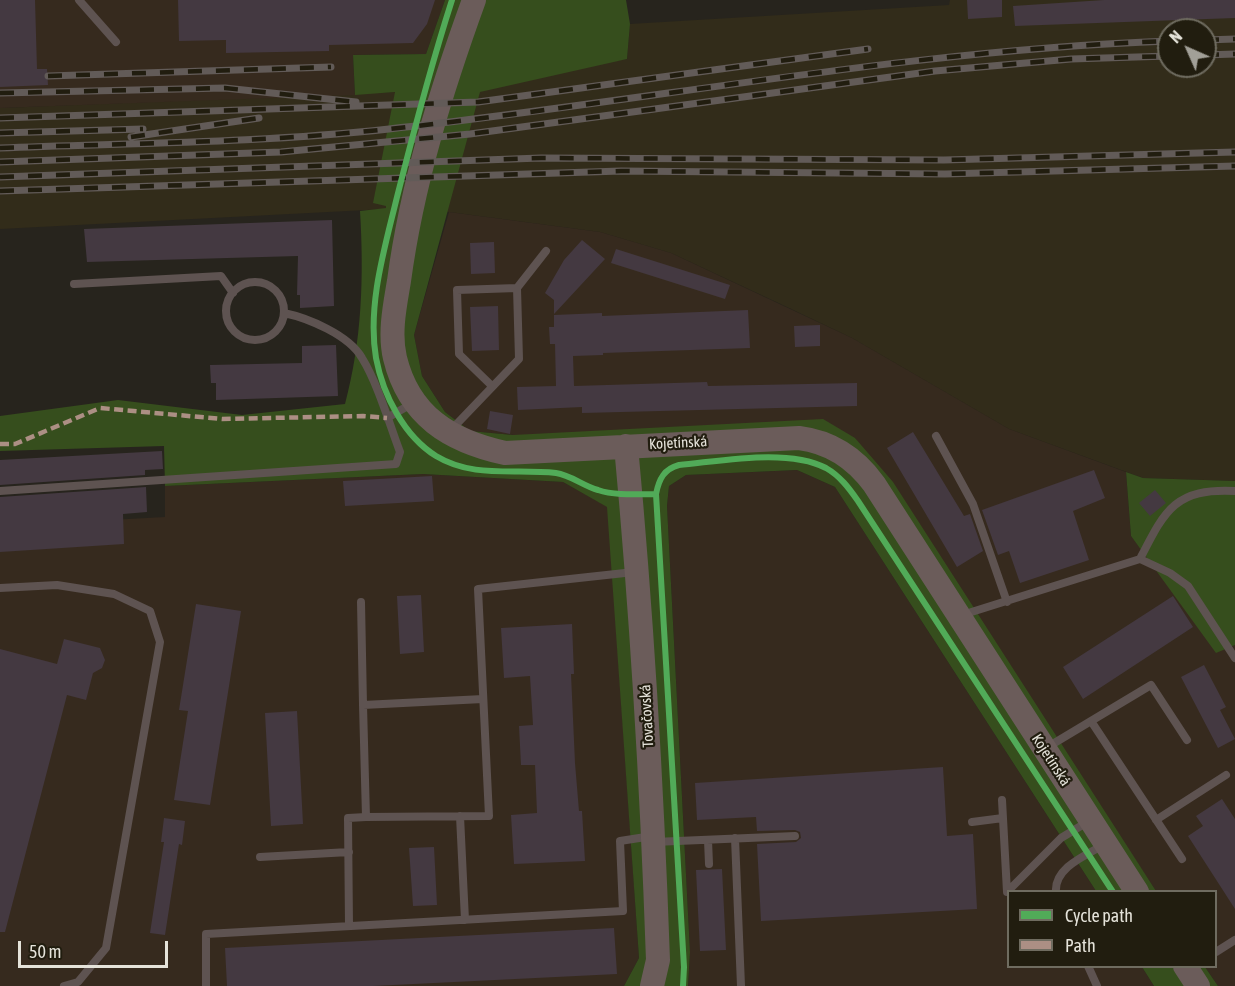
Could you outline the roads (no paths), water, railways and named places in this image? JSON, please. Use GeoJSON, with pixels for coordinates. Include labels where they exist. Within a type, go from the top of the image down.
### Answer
{"type":"FeatureCollection","features":[{"type":"Feature","properties":{"kind":"main road","name":"Kojetínská"},"geometry":{"type":"LineString","coordinates":[[474,0],[442,89],[409,218],[402,257],[393,323],[394,357],[402,378],[416,401],[448,434],[477,447],[505,453],[799,438],[833,447],[859,465],[867,475],[1136,890]]}},
{"type":"Feature","properties":{"kind":"main road","name":"Tovačovská"},"geometry":{"type":"LineString","coordinates":[[626,446],[638,571],[649,729],[658,960],[652,986]]}},
{"type":"Feature","properties":{"kind":"lane"},"geometry":{"type":"LineString","coordinates":[[79,0],[116,42]]}},
{"type":"Feature","properties":{"kind":"lane"},"geometry":{"type":"LineString","coordinates":[[448,434],[519,359],[517,288],[546,251]]}},
{"type":"Feature","properties":{"kind":"lane"},"geometry":{"type":"LineString","coordinates":[[74,284],[221,276],[233,293]]}},
{"type":"Feature","properties":{"kind":"lane"},"geometry":{"type":"LineString","coordinates":[[244,284],[264,284],[279,295],[284,314],[276,331],[260,340],[242,337],[234,332],[226,315],[226,306],[233,293],[244,284]]}},
{"type":"Feature","properties":{"kind":"lane"},"geometry":{"type":"LineString","coordinates":[[492,386],[459,354],[457,290],[517,288]]}},
{"type":"Feature","properties":{"kind":"lane"},"geometry":{"type":"LineString","coordinates":[[0,491],[392,465],[400,459],[400,452],[362,356],[339,336],[307,318],[284,314]]}},
{"type":"Feature","properties":{"kind":"lane"},"geometry":{"type":"LineString","coordinates":[[387,418],[416,401]]}},
{"type":"Feature","properties":{"kind":"lane"},"geometry":{"type":"LineString","coordinates":[[936,436],[973,504],[1007,602]]}},
{"type":"Feature","properties":{"kind":"lane"},"geometry":{"type":"LineString","coordinates":[[1140,559],[1161,519],[1187,495],[1211,489],[1235,489]]}},
{"type":"Feature","properties":{"kind":"lane"},"geometry":{"type":"LineString","coordinates":[[959,616],[1140,559],[1170,573],[1188,586],[1235,658]]}},
{"type":"Feature","properties":{"kind":"lane"},"geometry":{"type":"LineString","coordinates":[[349,926],[348,818],[489,816],[478,589],[638,571]]}},
{"type":"Feature","properties":{"kind":"lane"},"geometry":{"type":"LineString","coordinates":[[0,588],[57,585],[114,594],[150,611],[160,642],[106,948],[78,982],[64,986]]}},
{"type":"Feature","properties":{"kind":"lane"},"geometry":{"type":"LineString","coordinates":[[361,602],[366,817]]}},
{"type":"Feature","properties":{"kind":"lane"},"geometry":{"type":"LineString","coordinates":[[1044,748],[1151,685],[1187,740]]}},
{"type":"Feature","properties":{"kind":"lane"},"geometry":{"type":"LineString","coordinates":[[363,705],[483,699]]}},
{"type":"Feature","properties":{"kind":"lane"},"geometry":{"type":"LineString","coordinates":[[1091,721],[1182,859]]}},
{"type":"Feature","properties":{"kind":"lane"},"geometry":{"type":"LineString","coordinates":[[1156,820],[1226,775]]}},
{"type":"Feature","properties":{"kind":"lane"},"geometry":{"type":"LineString","coordinates":[[1002,800],[1007,892]]}},
{"type":"Feature","properties":{"kind":"lane"},"geometry":{"type":"LineString","coordinates":[[460,816],[465,920]]}},
{"type":"Feature","properties":{"kind":"lane"},"geometry":{"type":"LineString","coordinates":[[972,822],[1003,818]]}},
{"type":"Feature","properties":{"kind":"lane"},"geometry":{"type":"LineString","coordinates":[[1009,890],[1061,838],[1090,820]]}},
{"type":"Feature","properties":{"kind":"lane"},"geometry":{"type":"LineString","coordinates":[[206,986],[206,934],[623,911],[620,842],[653,839],[708,840],[795,836]]}},
{"type":"Feature","properties":{"kind":"lane"},"geometry":{"type":"LineString","coordinates":[[735,838],[741,986]]}},
{"type":"Feature","properties":{"kind":"lane"},"geometry":{"type":"LineString","coordinates":[[708,840],[709,864]]}},
{"type":"Feature","properties":{"kind":"lane"},"geometry":{"type":"LineString","coordinates":[[1056,890],[1058,876],[1065,868],[1106,844]]}},
{"type":"Feature","properties":{"kind":"lane"},"geometry":{"type":"LineString","coordinates":[[260,857],[348,852]]}},
{"type":"Feature","properties":{"kind":"lane"},"geometry":{"type":"LineString","coordinates":[[1217,951],[1235,940]]}},
{"type":"Feature","properties":{"kind":"lane"},"geometry":{"type":"LineString","coordinates":[[1089,968],[1097,986]]}},
{"type":"Feature","properties":{"kind":"railway"},"geometry":{"type":"LineString","coordinates":[[1217,40],[1235,39]]}},
{"type":"Feature","properties":{"kind":"railway"},"geometry":{"type":"LineString","coordinates":[[0,148],[244,140],[341,134],[487,118],[876,65],[1071,46],[1157,42]]}},
{"type":"Feature","properties":{"kind":"railway"},"geometry":{"type":"LineString","coordinates":[[0,118],[478,102],[868,49]]}},
{"type":"Feature","properties":{"kind":"railway"},"geometry":{"type":"LineString","coordinates":[[1217,55],[1235,54]]}},
{"type":"Feature","properties":{"kind":"railway"},"geometry":{"type":"LineString","coordinates":[[0,162],[281,152],[470,134],[935,71],[1071,59],[1157,56]]}},
{"type":"Feature","properties":{"kind":"railway"},"geometry":{"type":"LineString","coordinates":[[48,76],[331,67]]}},
{"type":"Feature","properties":{"kind":"railway"},"geometry":{"type":"LineString","coordinates":[[0,93],[225,88],[356,102]]}},
{"type":"Feature","properties":{"kind":"railway"},"geometry":{"type":"LineString","coordinates":[[131,137],[259,118]]}},
{"type":"Feature","properties":{"kind":"railway"},"geometry":{"type":"LineString","coordinates":[[0,133],[143,129]]}},
{"type":"Feature","properties":{"kind":"railway"},"geometry":{"type":"LineString","coordinates":[[0,177],[541,158],[944,160],[1235,152]]}},
{"type":"Feature","properties":{"kind":"railway"},"geometry":{"type":"LineString","coordinates":[[0,191],[621,171],[945,174],[1235,166]]}}]}
